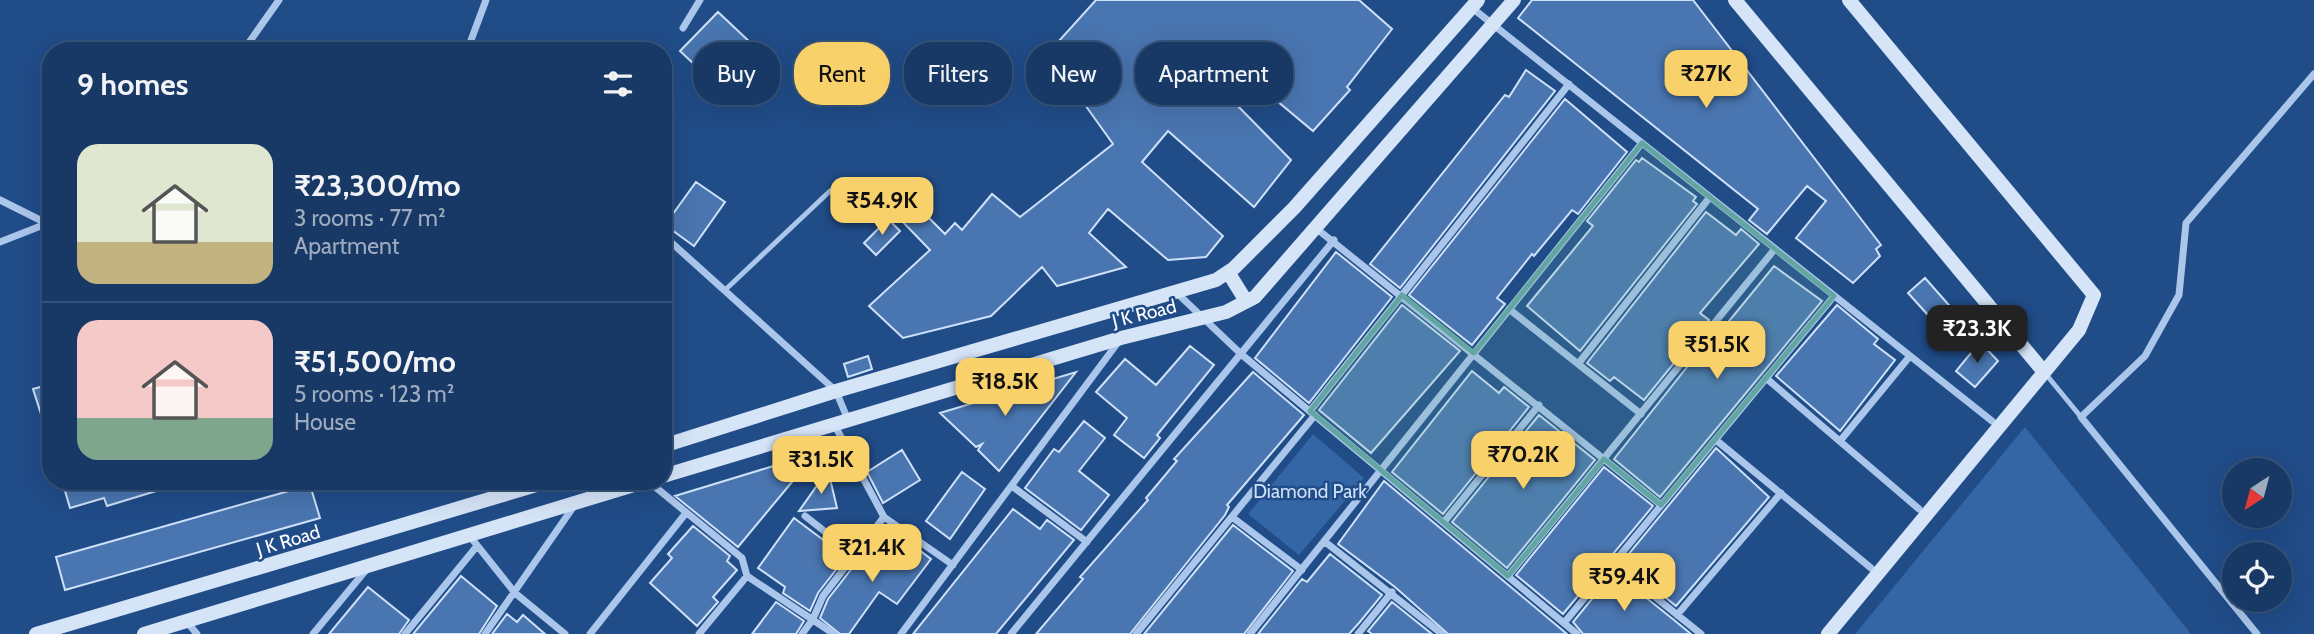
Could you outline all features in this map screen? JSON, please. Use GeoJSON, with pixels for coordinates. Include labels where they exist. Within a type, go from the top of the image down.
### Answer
{"type":"FeatureCollection","features":[{"type":"Feature","properties":{"kind":"main road","name":"J K Road"},"geometry":{"type":"LineString","coordinates":[[672,473],[1121,338],[1201,318],[1255,297],[1514,0]]}},
{"type":"Feature","properties":{"kind":"main road"},"geometry":{"type":"LineString","coordinates":[[1735,0],[2041,369]]}},
{"type":"Feature","properties":{"kind":"main road"},"geometry":{"type":"LineString","coordinates":[[1828,634],[2041,369],[2094,295],[1849,0]]}},
{"type":"Feature","properties":{"kind":"main road","name":"J K Road"},"geometry":{"type":"LineString","coordinates":[[672,443],[836,391],[1216,281],[1294,208],[1475,4]]}},
{"type":"Feature","properties":{"kind":"main road"},"geometry":{"type":"LineString","coordinates":[[1228,272],[1246,301]]}},
{"type":"Feature","properties":{"kind":"main road"},"geometry":{"type":"LineString","coordinates":[[1816,634],[1992,421],[2041,369]]}},
{"type":"Feature","properties":{"kind":"main road","name":"J K Road"},"geometry":{"type":"LineString","coordinates":[[36,634],[521,490]]}},
{"type":"Feature","properties":{"kind":"main road"},"geometry":{"type":"LineString","coordinates":[[144,634],[467,533],[620,490]]}},
{"type":"Feature","properties":{"kind":"main road"},"geometry":{"type":"LineString","coordinates":[[483,502],[489,527]]}},
{"type":"Feature","properties":{"kind":"street"},"geometry":{"type":"LineString","coordinates":[[249,42],[279,0]]}},
{"type":"Feature","properties":{"kind":"street"},"geometry":{"type":"LineString","coordinates":[[470,42],[486,0]]}},
{"type":"Feature","properties":{"kind":"street"},"geometry":{"type":"LineString","coordinates":[[683,28],[700,0]]}},
{"type":"Feature","properties":{"kind":"street"},"geometry":{"type":"LineString","coordinates":[[1475,4],[1493,24],[1992,421]]}},
{"type":"Feature","properties":{"kind":"street"},"geometry":{"type":"LineString","coordinates":[[2256,634],[2081,416],[2145,356],[2179,295],[2186,223],[2314,74]]}},
{"type":"Feature","properties":{"kind":"street"},"geometry":{"type":"LineString","coordinates":[[1136,634],[1232,517],[1402,295],[1569,84]]}},
{"type":"Feature","properties":{"kind":"street"},"geometry":{"type":"LineString","coordinates":[[1250,634],[1642,142]]}},
{"type":"Feature","properties":{"kind":"street"},"geometry":{"type":"LineString","coordinates":[[1578,364],[1710,197]]}},
{"type":"Feature","properties":{"kind":"street"},"geometry":{"type":"LineString","coordinates":[[0,200],[42,220]]}},
{"type":"Feature","properties":{"kind":"street"},"geometry":{"type":"LineString","coordinates":[[0,242],[42,226]]}},
{"type":"Feature","properties":{"kind":"street"},"geometry":{"type":"LineString","coordinates":[[1317,229],[1661,505]]}},
{"type":"Feature","properties":{"kind":"street"},"geometry":{"type":"LineString","coordinates":[[1012,634],[1334,240]]}},
{"type":"Feature","properties":{"kind":"street"},"geometry":{"type":"LineString","coordinates":[[672,244],[836,391],[841,422],[884,517],[953,565]]}},
{"type":"Feature","properties":{"kind":"street"},"geometry":{"type":"LineString","coordinates":[[1508,576],[1774,250]]}},
{"type":"Feature","properties":{"kind":"street"},"geometry":{"type":"LineString","coordinates":[[1178,294],[1241,354],[1577,634]]}},
{"type":"Feature","properties":{"kind":"street"},"geometry":{"type":"LineString","coordinates":[[1564,623],[1834,296]]}},
{"type":"Feature","properties":{"kind":"street"},"geometry":{"type":"LineString","coordinates":[[1509,309],[1641,414]]}},
{"type":"Feature","properties":{"kind":"street"},"geometry":{"type":"LineString","coordinates":[[901,634],[1013,487],[1121,338]]}},
{"type":"Feature","properties":{"kind":"street"},"geometry":{"type":"LineString","coordinates":[[1839,441],[1910,356]]}},
{"type":"Feature","properties":{"kind":"street"},"geometry":{"type":"LineString","coordinates":[[1766,378],[1919,509]]}},
{"type":"Feature","properties":{"kind":"street"},"geometry":{"type":"LineString","coordinates":[[1444,523],[1539,405]]}},
{"type":"Feature","properties":{"kind":"street"},"geometry":{"type":"LineString","coordinates":[[1716,440],[1871,568]]}},
{"type":"Feature","properties":{"kind":"street"},"geometry":{"type":"LineString","coordinates":[[1013,487],[1087,542]]}},
{"type":"Feature","properties":{"kind":"street"},"geometry":{"type":"LineString","coordinates":[[659,490],[742,558],[747,576],[834,634]]}},
{"type":"Feature","properties":{"kind":"street"},"geometry":{"type":"LineString","coordinates":[[1677,615],[1781,493]]}},
{"type":"Feature","properties":{"kind":"street"},"geometry":{"type":"LineString","coordinates":[[485,634],[574,505]]}},
{"type":"Feature","properties":{"kind":"street"},"geometry":{"type":"LineString","coordinates":[[590,634],[686,513]]}},
{"type":"Feature","properties":{"kind":"street"},"geometry":{"type":"LineString","coordinates":[[805,516],[855,555]]}},
{"type":"Feature","properties":{"kind":"street"},"geometry":{"type":"LineString","coordinates":[[802,634],[813,619],[823,596],[884,517]]}},
{"type":"Feature","properties":{"kind":"street"},"geometry":{"type":"LineString","coordinates":[[1232,517],[1301,570]]}},
{"type":"Feature","properties":{"kind":"street"},"geometry":{"type":"LineString","coordinates":[[467,533],[515,593],[565,634]]}},
{"type":"Feature","properties":{"kind":"street"},"geometry":{"type":"LineString","coordinates":[[1324,541],[1443,634]]}},
{"type":"Feature","properties":{"kind":"street"},"geometry":{"type":"LineString","coordinates":[[405,634],[477,546]]}},
{"type":"Feature","properties":{"kind":"street"},"geometry":{"type":"LineString","coordinates":[[1613,563],[1701,634]]}},
{"type":"Feature","properties":{"kind":"street"},"geometry":{"type":"LineString","coordinates":[[313,634],[370,565]]}},
{"type":"Feature","properties":{"kind":"street"},"geometry":{"type":"LineString","coordinates":[[699,634],[747,576]]}},
{"type":"Feature","properties":{"kind":"street"},"geometry":{"type":"LineString","coordinates":[[1358,634],[1392,592]]}},
{"type":"Feature","properties":{"kind":"street"},"geometry":{"type":"LineString","coordinates":[[186,620],[197,634]]}},
{"type":"Feature","properties":{"kind":"lane"},"geometry":{"type":"LineString","coordinates":[[724,291],[831,191]]}},
{"type":"Feature","properties":{"kind":"lane"},"geometry":{"type":"LineString","coordinates":[[2041,369],[2081,416]]}},
{"type":"Feature","properties":{"kind":"highlighted area"},"geometry":{"type":"Polygon","coordinates":[[[1642,143],[1834,296],[1661,505],[1604,459],[1508,576],[1310,411],[1402,295],[1474,353],[1642,143]]]}},
{"type":"Feature","properties":{"kind":"green space"},"geometry":{"type":"Polygon","coordinates":[[[2025,427],[2191,634],[1855,634],[2025,427]]]}},
{"type":"Feature","properties":{"kind":"green space","name":"Diamond Park"},"geometry":{"type":"Polygon","coordinates":[[[1313,434],[1364,478],[1299,555],[1248,514],[1313,434]]]}},
{"type":"Feature","properties":{"kind":"building"},"geometry":{"type":"Polygon","coordinates":[[[1096,0],[1359,0],[1392,29],[1347,87],[1350,90],[1313,131],[1282,105],[1293,105],[1293,42],[1135,42],[1135,105],[1237,105],[1291,160],[1254,207],[1168,131],[1142,162],[1223,236],[1206,257],[1168,260],[1108,209],[1089,233],[1126,267],[1057,286],[1042,267],[991,316],[903,338],[869,306],[930,250],[898,217],[913,202],[945,234],[955,223],[962,230],[992,194],[1020,217],[1113,144],[1085,105],[1121,105],[1121,42],[1058,42],[1096,0]]]}},
{"type":"Feature","properties":{"kind":"building"},"geometry":{"type":"Polygon","coordinates":[[[1532,0],[1693,0],[1881,245],[1876,249],[1880,256],[1853,283],[1796,238],[1826,201],[1807,186],[1767,234],[1749,220],[1758,209],[1518,18],[1532,0]]]}},
{"type":"Feature","properties":{"kind":"building"},"geometry":{"type":"Polygon","coordinates":[[[718,12],[750,42],[693,42],[693,63],[680,51],[718,12]]]}},
{"type":"Feature","properties":{"kind":"building"},"geometry":{"type":"Polygon","coordinates":[[[1526,70],[1555,91],[1400,288],[1370,264],[1505,95],[1509,97],[1526,70]]]}},
{"type":"Feature","properties":{"kind":"building"},"geometry":{"type":"Polygon","coordinates":[[[1565,99],[1627,152],[1578,214],[1572,210],[1534,256],[1532,254],[1497,298],[1505,304],[1472,345],[1409,295],[1565,99]]]}},
{"type":"Feature","properties":{"kind":"building"},"geometry":{"type":"Polygon","coordinates":[[[1642,158],[1696,197],[1693,201],[1697,204],[1580,351],[1527,306],[1593,226],[1587,221],[1636,160],[1639,162],[1642,158]]]}},
{"type":"Feature","properties":{"kind":"building"},"geometry":{"type":"Polygon","coordinates":[[[696,182],[725,202],[694,246],[672,230],[672,215],[696,182]]]}},
{"type":"Feature","properties":{"kind":"building"},"geometry":{"type":"Polygon","coordinates":[[[1706,212],[1736,235],[1741,229],[1759,244],[1700,313],[1709,320],[1644,400],[1614,377],[1610,381],[1587,363],[1706,212]]]}},
{"type":"Feature","properties":{"kind":"building"},"geometry":{"type":"Polygon","coordinates":[[[888,219],[900,231],[876,255],[864,243],[888,219]]]}},
{"type":"Feature","properties":{"kind":"building"},"geometry":{"type":"Polygon","coordinates":[[[1336,252],[1392,297],[1309,403],[1255,358],[1336,252]]]}},
{"type":"Feature","properties":{"kind":"building"},"geometry":{"type":"Polygon","coordinates":[[[1774,266],[1822,301],[1660,497],[1614,459],[1718,328],[1721,331],[1774,266]]]}},
{"type":"Feature","properties":{"kind":"building"},"geometry":{"type":"Polygon","coordinates":[[[1925,278],[1963,321],[1947,336],[1908,293],[1925,278]]]}},
{"type":"Feature","properties":{"kind":"building"},"geometry":{"type":"Polygon","coordinates":[[[1402,305],[1460,351],[1371,453],[1319,410],[1402,305]]]}},
{"type":"Feature","properties":{"kind":"building"},"geometry":{"type":"Polygon","coordinates":[[[1837,305],[1878,339],[1874,344],[1895,360],[1840,431],[1776,376],[1837,305]]]}},
{"type":"Feature","properties":{"kind":"building"},"geometry":{"type":"Polygon","coordinates":[[[1980,342],[1998,361],[1975,387],[1956,371],[1980,342]]]}},
{"type":"Feature","properties":{"kind":"building"},"geometry":{"type":"Polygon","coordinates":[[[1190,346],[1214,365],[1157,435],[1160,438],[1144,458],[1114,435],[1127,418],[1096,392],[1125,359],[1156,385],[1190,346]]]}},
{"type":"Feature","properties":{"kind":"building"},"geometry":{"type":"Polygon","coordinates":[[[868,356],[872,369],[848,377],[844,364],[868,356]]]}},
{"type":"Feature","properties":{"kind":"building"},"geometry":{"type":"Polygon","coordinates":[[[1472,371],[1499,393],[1504,387],[1529,407],[1443,514],[1392,472],[1472,371]]]}},
{"type":"Feature","properties":{"kind":"building"},"geometry":{"type":"Polygon","coordinates":[[[1076,372],[999,471],[978,450],[982,444],[976,447],[940,413],[1076,372]]]}},
{"type":"Feature","properties":{"kind":"building"},"geometry":{"type":"Polygon","coordinates":[[[1253,372],[1304,415],[1227,505],[1229,507],[1225,515],[1130,634],[1036,634],[1083,579],[1080,577],[1148,500],[1146,498],[1177,461],[1174,459],[1253,372]]]}},
{"type":"Feature","properties":{"kind":"building"},"geometry":{"type":"Polygon","coordinates":[[[42,386],[42,417],[33,389],[42,386]]]}},
{"type":"Feature","properties":{"kind":"building"},"geometry":{"type":"Polygon","coordinates":[[[1539,415],[1595,460],[1507,568],[1452,522],[1539,415]]]}},
{"type":"Feature","properties":{"kind":"building"},"geometry":{"type":"Polygon","coordinates":[[[1084,421],[1105,438],[1079,471],[1109,495],[1081,530],[1025,488],[1054,449],[1059,452],[1084,421]]]}},
{"type":"Feature","properties":{"kind":"building"},"geometry":{"type":"Polygon","coordinates":[[[1716,448],[1769,497],[1676,606],[1622,562],[1716,448]]]}},
{"type":"Feature","properties":{"kind":"building"},"geometry":{"type":"Polygon","coordinates":[[[902,450],[920,480],[883,503],[867,472],[902,450]]]}},
{"type":"Feature","properties":{"kind":"building"},"geometry":{"type":"Polygon","coordinates":[[[816,453],[738,547],[675,496],[816,453]]]}},
{"type":"Feature","properties":{"kind":"building"},"geometry":{"type":"Polygon","coordinates":[[[1604,467],[1653,506],[1563,614],[1516,575],[1604,467]]]}},
{"type":"Feature","properties":{"kind":"building"},"geometry":{"type":"Polygon","coordinates":[[[828,470],[837,508],[799,511],[828,470]]]}},
{"type":"Feature","properties":{"kind":"building"},"geometry":{"type":"Polygon","coordinates":[[[962,472],[985,489],[950,539],[926,521],[962,472]]]}},
{"type":"Feature","properties":{"kind":"building"},"geometry":{"type":"Polygon","coordinates":[[[1384,481],[1567,634],[1448,634],[1395,587],[1338,544],[1384,481]]]}},
{"type":"Feature","properties":{"kind":"building"},"geometry":{"type":"Polygon","coordinates":[[[65,490],[160,490],[107,506],[104,498],[70,508],[65,490]]]}},
{"type":"Feature","properties":{"kind":"building"},"geometry":{"type":"Polygon","coordinates":[[[292,490],[312,490],[320,518],[65,590],[56,557],[292,490]]]}},
{"type":"Feature","properties":{"kind":"building"},"geometry":{"type":"Polygon","coordinates":[[[1013,509],[1040,529],[1047,520],[1074,540],[996,634],[913,634],[1013,509]]]}},
{"type":"Feature","properties":{"kind":"building"},"geometry":{"type":"Polygon","coordinates":[[[794,518],[846,557],[818,593],[810,611],[783,593],[785,587],[758,568],[794,518]]]}},
{"type":"Feature","properties":{"kind":"building"},"geometry":{"type":"Polygon","coordinates":[[[1233,525],[1293,571],[1244,634],[1144,634],[1233,525]]]}},
{"type":"Feature","properties":{"kind":"building"},"geometry":{"type":"Polygon","coordinates":[[[693,526],[730,556],[727,561],[737,570],[713,597],[718,602],[697,626],[650,583],[672,558],[668,554],[693,526]]]}},
{"type":"Feature","properties":{"kind":"building"},"geometry":{"type":"Polygon","coordinates":[[[878,535],[906,559],[915,547],[931,559],[897,604],[879,592],[849,634],[840,634],[820,618],[828,599],[878,535]]]}},
{"type":"Feature","properties":{"kind":"building"},"geometry":{"type":"Polygon","coordinates":[[[1330,554],[1382,595],[1359,623],[1349,634],[1258,634],[1302,579],[1307,582],[1330,554]]]}},
{"type":"Feature","properties":{"kind":"building"},"geometry":{"type":"Polygon","coordinates":[[[1614,572],[1691,634],[1583,634],[1573,622],[1614,572]]]}},
{"type":"Feature","properties":{"kind":"building"},"geometry":{"type":"Polygon","coordinates":[[[461,576],[497,606],[479,634],[413,634],[461,576]]]}},
{"type":"Feature","properties":{"kind":"building"},"geometry":{"type":"Polygon","coordinates":[[[368,587],[409,620],[399,634],[329,634],[368,587]]]}},
{"type":"Feature","properties":{"kind":"building"},"geometry":{"type":"Polygon","coordinates":[[[776,602],[804,621],[796,634],[752,634],[776,602]]]}},
{"type":"Feature","properties":{"kind":"building"},"geometry":{"type":"Polygon","coordinates":[[[1392,602],[1432,634],[1372,634],[1368,631],[1392,602]]]}},
{"type":"Feature","properties":{"kind":"building"},"geometry":{"type":"Polygon","coordinates":[[[507,614],[517,622],[523,615],[545,634],[492,634],[507,614]]]}}]}
